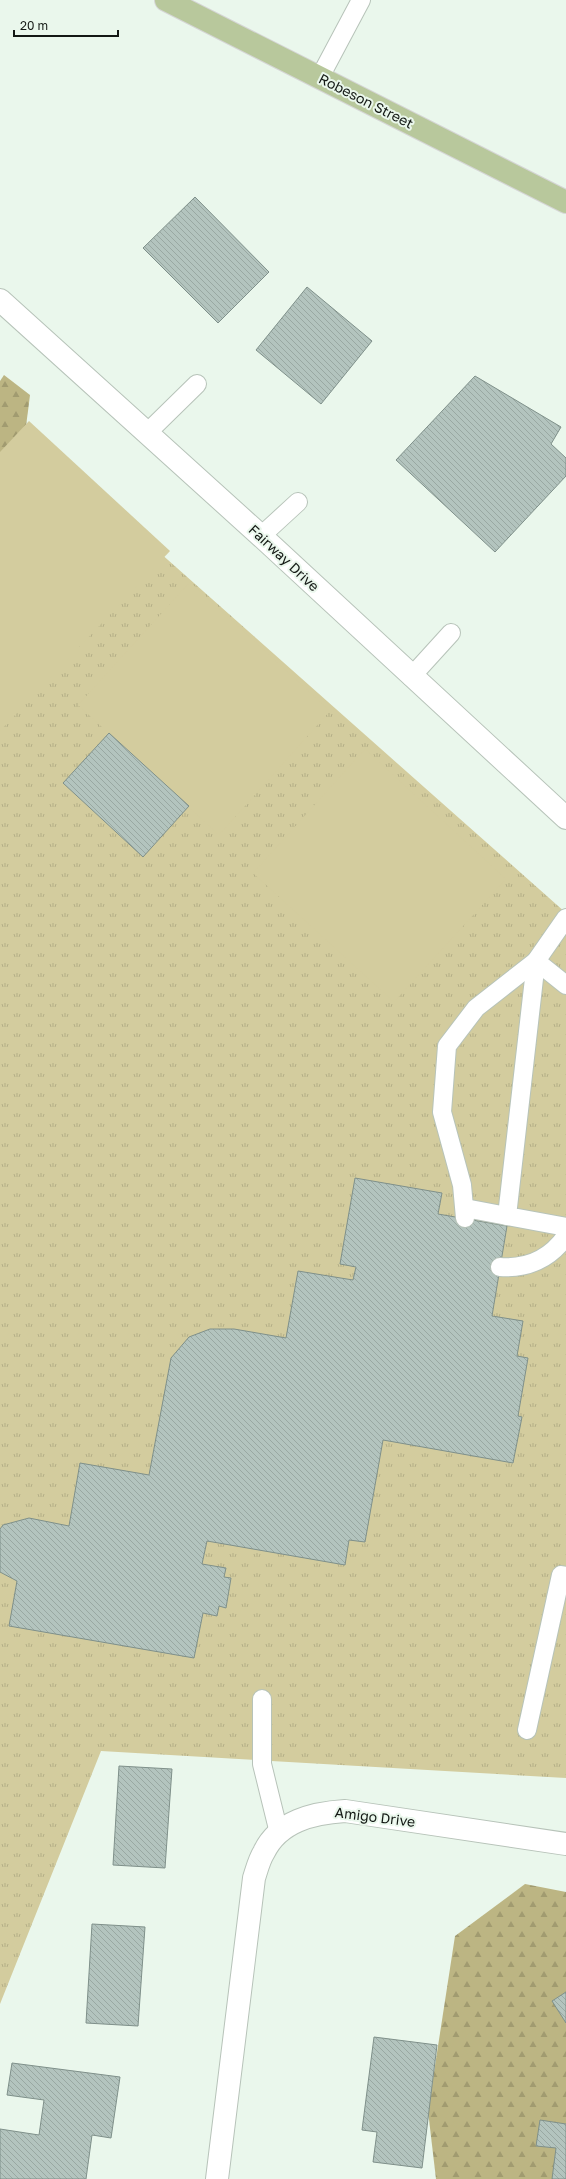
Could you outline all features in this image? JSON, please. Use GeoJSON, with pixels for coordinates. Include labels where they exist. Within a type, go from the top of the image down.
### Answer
{"type":"FeatureCollection","features":[{"type":"Feature","properties":{"kind":"main road","name":"Robeson Street"},"geometry":{"type":"LineString","coordinates":[[166,0],[566,202]]}},
{"type":"Feature","properties":{"kind":"street","name":"Fairway Drive"},"geometry":{"type":"LineString","coordinates":[[0,300],[261,536],[411,677],[566,818]]}},
{"type":"Feature","properties":{"kind":"street","name":"Amigo Drive"},"geometry":{"type":"LineString","coordinates":[[217,2179],[254,1878],[264,1851],[279,1833],[298,1819],[321,1812],[345,1811],[566,1844]]}},
{"type":"Feature","properties":{"kind":"lane"},"geometry":{"type":"LineString","coordinates":[[320,77],[361,0]]}},
{"type":"Feature","properties":{"kind":"lane"},"geometry":{"type":"LineString","coordinates":[[147,433],[197,384]]}},
{"type":"Feature","properties":{"kind":"lane"},"geometry":{"type":"LineString","coordinates":[[261,536],[298,502]]}},
{"type":"Feature","properties":{"kind":"lane"},"geometry":{"type":"LineString","coordinates":[[411,677],[451,634]]}},
{"type":"Feature","properties":{"kind":"lane"},"geometry":{"type":"LineString","coordinates":[[566,918],[536,961],[476,1008],[447,1046],[442,1112],[462,1185],[465,1213],[507,1216],[566,1227]]}},
{"type":"Feature","properties":{"kind":"lane"},"geometry":{"type":"LineString","coordinates":[[536,961],[566,985]]}},
{"type":"Feature","properties":{"kind":"lane"},"geometry":{"type":"LineString","coordinates":[[507,1216],[536,961]]}},
{"type":"Feature","properties":{"kind":"lane"},"geometry":{"type":"LineString","coordinates":[[500,1267],[518,1268],[542,1259],[559,1247],[566,1236]]}},
{"type":"Feature","properties":{"kind":"lane"},"geometry":{"type":"LineString","coordinates":[[527,1730],[561,1575],[566,1576]]}},
{"type":"Feature","properties":{"kind":"lane"},"geometry":{"type":"LineString","coordinates":[[262,1699],[262,1764],[279,1833]]}},
{"type":"Feature","properties":{"kind":"green space"},"geometry":{"type":"Polygon","coordinates":[[[4,375],[30,395],[20,474],[0,498],[0,381],[4,375]]]}},
{"type":"Feature","properties":{"kind":"green space"},"geometry":{"type":"Polygon","coordinates":[[[0,411],[566,913],[566,1778],[101,1751],[0,2004],[0,411]]]}},
{"type":"Feature","properties":{"kind":"green space"},"geometry":{"type":"Polygon","coordinates":[[[29,421],[170,551],[0,731],[0,452],[29,421]]]}},
{"type":"Feature","properties":{"kind":"green space"},"geometry":{"type":"Polygon","coordinates":[[[190,582],[330,711],[219,835],[78,705],[190,582]]]}},
{"type":"Feature","properties":{"kind":"green space"},"geometry":{"type":"Polygon","coordinates":[[[365,749],[506,879],[394,1002],[253,873],[365,749]]]}},
{"type":"Feature","properties":{"kind":"green space"},"geometry":{"type":"Polygon","coordinates":[[[525,1884],[566,1892],[566,2179],[436,2179],[428,2111],[455,1936],[525,1884]]]}},
{"type":"Feature","properties":{"kind":"building"},"geometry":{"type":"Polygon","coordinates":[[[195,197],[269,272],[218,323],[143,248],[195,197]]]}},
{"type":"Feature","properties":{"kind":"building"},"geometry":{"type":"Polygon","coordinates":[[[307,287],[372,341],[321,404],[256,350],[307,287]]]}},
{"type":"Feature","properties":{"kind":"building"},"geometry":{"type":"Polygon","coordinates":[[[475,376],[561,427],[551,444],[566,458],[566,476],[495,552],[396,460],[475,376]]]}},
{"type":"Feature","properties":{"kind":"building"},"geometry":{"type":"Polygon","coordinates":[[[109,733],[189,806],[143,857],[63,783],[109,733]]]}},
{"type":"Feature","properties":{"kind":"building"},"geometry":{"type":"Polygon","coordinates":[[[355,1178],[442,1193],[438,1214],[507,1226],[492,1316],[523,1321],[517,1356],[528,1358],[518,1416],[522,1417],[513,1463],[383,1440],[365,1542],[349,1540],[345,1565],[207,1541],[202,1564],[226,1568],[224,1577],[231,1578],[226,1608],[219,1606],[217,1616],[203,1613],[194,1658],[9,1626],[17,1581],[0,1572],[0,1529],[3,1525],[29,1518],[69,1526],[80,1463],[149,1475],[171,1358],[189,1337],[210,1329],[234,1329],[286,1338],[298,1271],[353,1280],[356,1267],[340,1264],[355,1178]]]}},
{"type":"Feature","properties":{"kind":"building"},"geometry":{"type":"Polygon","coordinates":[[[119,1766],[172,1769],[165,1868],[113,1865],[119,1766]]]}},
{"type":"Feature","properties":{"kind":"building"},"geometry":{"type":"Polygon","coordinates":[[[92,1924],[145,1927],[138,2026],[86,2023],[92,1924]]]}},
{"type":"Feature","properties":{"kind":"building"},"geometry":{"type":"Polygon","coordinates":[[[566,1992],[566,2023],[552,2001],[566,1992]]]}},
{"type":"Feature","properties":{"kind":"building"},"geometry":{"type":"Polygon","coordinates":[[[374,2037],[437,2045],[422,2168],[373,2162],[377,2132],[362,2130],[374,2037]]]}},
{"type":"Feature","properties":{"kind":"building"},"geometry":{"type":"Polygon","coordinates":[[[12,2063],[120,2077],[111,2138],[92,2135],[86,2179],[0,2179],[0,2129],[39,2135],[44,2100],[7,2095],[12,2063]]]}},
{"type":"Feature","properties":{"kind":"building"},"geometry":{"type":"Polygon","coordinates":[[[540,2120],[566,2124],[566,2179],[552,2179],[556,2148],[536,2146],[540,2120]]]}}]}
